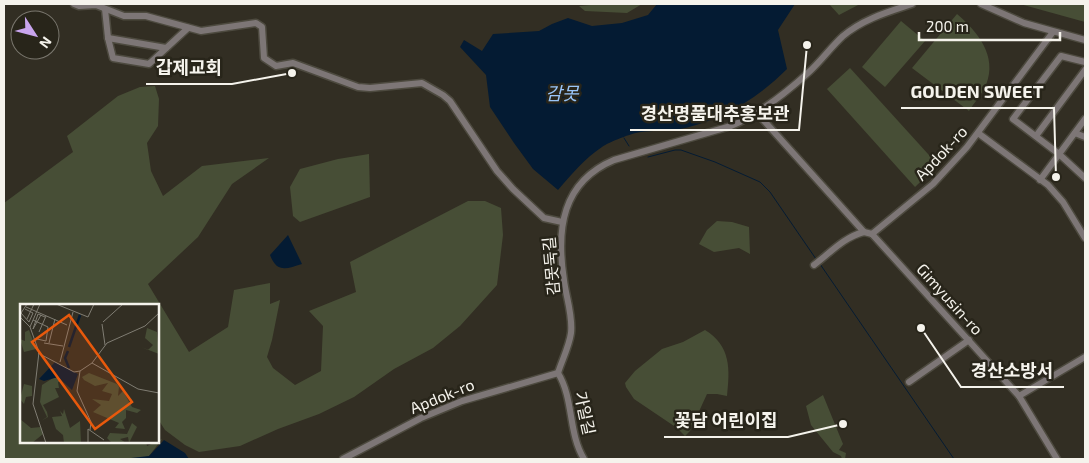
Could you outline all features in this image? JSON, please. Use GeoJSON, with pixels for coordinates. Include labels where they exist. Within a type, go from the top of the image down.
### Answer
{"type":"FeatureCollection","features":[{"type":"Feature","properties":{"kind":"street"},"geometry":{"type":"LineString","coordinates":[[74,4],[79,6],[96,5],[124,16],[146,16],[201,31],[256,23],[262,27],[264,58],[276,66],[293,63],[358,87],[370,88],[422,83],[443,94],[450,101],[497,171],[513,189],[544,218],[562,222]]}},
{"type":"Feature","properties":{"kind":"street","name":"감못둑길"},"geometry":{"type":"LineString","coordinates":[[558,373],[571,333],[570,312],[561,250],[562,222],[568,204],[579,186],[597,168],[614,160],[731,126],[757,113],[810,71],[843,37],[856,27],[880,15],[912,4]]}},
{"type":"Feature","properties":{"kind":"street"},"geometry":{"type":"LineString","coordinates":[[981,4],[1024,23],[1085,40]]}},
{"type":"Feature","properties":{"kind":"street"},"geometry":{"type":"LineString","coordinates":[[105,9],[108,38],[113,58],[149,64],[188,28]]}},
{"type":"Feature","properties":{"kind":"street","name":"Apdok-ro"},"geometry":{"type":"LineString","coordinates":[[872,234],[933,184],[978,133],[1053,32]]}},
{"type":"Feature","properties":{"kind":"street"},"geometry":{"type":"LineString","coordinates":[[108,38],[166,48]]}},
{"type":"Feature","properties":{"kind":"street"},"geometry":{"type":"LineString","coordinates":[[1085,62],[1061,56],[1013,119],[1085,176]]}},
{"type":"Feature","properties":{"kind":"street"},"geometry":{"type":"LineString","coordinates":[[1036,136],[1085,70]]}},
{"type":"Feature","properties":{"kind":"street"},"geometry":{"type":"LineString","coordinates":[[757,113],[864,232]]}},
{"type":"Feature","properties":{"kind":"street"},"geometry":{"type":"LineString","coordinates":[[1040,180],[1085,119]]}},
{"type":"Feature","properties":{"kind":"street"},"geometry":{"type":"LineString","coordinates":[[978,133],[1040,180],[1063,202],[1085,238]]}},
{"type":"Feature","properties":{"kind":"street"},"geometry":{"type":"LineString","coordinates":[[1075,133],[1084,137]]}},
{"type":"Feature","properties":{"kind":"street"},"geometry":{"type":"LineString","coordinates":[[814,265],[833,248],[858,233],[872,234]]}},
{"type":"Feature","properties":{"kind":"street","name":"Gimyusin-ro"},"geometry":{"type":"LineString","coordinates":[[872,234],[1019,396],[1057,459]]}},
{"type":"Feature","properties":{"kind":"street"},"geometry":{"type":"LineString","coordinates":[[909,382],[969,340]]}},
{"type":"Feature","properties":{"kind":"street"},"geometry":{"type":"LineString","coordinates":[[1019,396],[1085,357]]}},
{"type":"Feature","properties":{"kind":"street","name":"Apdok-ro"},"geometry":{"type":"LineString","coordinates":[[343,459],[421,418],[462,401],[558,373]]}},
{"type":"Feature","properties":{"kind":"street","name":"가일길"},"geometry":{"type":"LineString","coordinates":[[558,373],[568,396],[574,438],[584,459]]}},
{"type":"Feature","properties":{"kind":"green space"},"geometry":{"type":"Polygon","coordinates":[[[642,4],[627,13],[585,11],[579,6],[642,4]]]}},
{"type":"Feature","properties":{"kind":"green space"},"geometry":{"type":"Polygon","coordinates":[[[829,4],[860,4],[839,15],[829,4]]]}},
{"type":"Feature","properties":{"kind":"green space"},"geometry":{"type":"Polygon","coordinates":[[[1020,4],[1085,4],[1085,22],[1020,4]]]}},
{"type":"Feature","properties":{"kind":"green space"},"geometry":{"type":"Polygon","coordinates":[[[957,14],[972,28],[984,45],[989,64],[986,85],[969,111],[912,68],[957,14]]]}},
{"type":"Feature","properties":{"kind":"green space"},"geometry":{"type":"Polygon","coordinates":[[[901,21],[925,41],[885,87],[862,67],[901,21]]]}},
{"type":"Feature","properties":{"kind":"green space"},"geometry":{"type":"Polygon","coordinates":[[[850,68],[938,165],[915,187],[827,89],[850,68]]]}},
{"type":"Feature","properties":{"kind":"green space"},"geometry":{"type":"Polygon","coordinates":[[[155,86],[159,99],[158,126],[147,143],[151,171],[163,196],[202,166],[269,158],[232,184],[198,237],[148,284],[189,352],[228,327],[234,290],[270,283],[270,304],[280,300],[267,357],[273,368],[295,385],[321,371],[323,326],[309,311],[356,292],[350,262],[468,201],[485,201],[501,208],[503,235],[497,285],[460,326],[433,348],[394,369],[354,397],[319,414],[240,446],[199,452],[185,445],[165,430],[159,421],[159,304],[20,304],[20,443],[146,443],[147,446],[159,443],[149,456],[137,459],[4,459],[4,203],[73,152],[67,136],[118,96],[140,87],[155,86]]]}},
{"type":"Feature","properties":{"kind":"green space"},"geometry":{"type":"Polygon","coordinates":[[[369,154],[370,197],[300,222],[293,216],[290,187],[300,169],[338,159],[369,154]]]}},
{"type":"Feature","properties":{"kind":"green space"},"geometry":{"type":"Polygon","coordinates":[[[717,221],[732,222],[749,227],[750,254],[739,248],[714,252],[699,244],[707,230],[717,221]]]}},
{"type":"Feature","properties":{"kind":"green space"},"geometry":{"type":"Polygon","coordinates":[[[705,330],[720,343],[727,359],[727,396],[707,394],[690,431],[685,436],[677,428],[634,399],[625,383],[635,371],[662,349],[683,342],[705,330]]]}},
{"type":"Feature","properties":{"kind":"green space"},"geometry":{"type":"Polygon","coordinates":[[[823,395],[843,444],[839,450],[846,453],[845,459],[842,459],[841,456],[833,452],[811,425],[806,406],[823,395]]]}},
{"type":"Feature","properties":{"kind":"water","name":"감못"},"geometry":{"type":"Polygon","coordinates":[[[657,4],[795,4],[778,30],[787,69],[750,100],[722,115],[675,130],[637,133],[605,145],[584,161],[558,190],[533,169],[514,143],[490,107],[486,75],[460,47],[464,40],[482,51],[493,34],[539,31],[568,18],[592,26],[622,23],[648,15],[657,4]]]}},
{"type":"Feature","properties":{"kind":"water"},"geometry":{"type":"Polygon","coordinates":[[[288,235],[302,264],[283,268],[276,265],[270,255],[288,235]]]}},
{"type":"Feature","properties":{"kind":"water"},"geometry":{"type":"Polygon","coordinates":[[[164,440],[185,453],[189,459],[122,459],[149,456],[164,440]]]}},
{"type":"Feature","properties":{"kind":"waterway"},"geometry":{"type":"LineString","coordinates":[[624,138],[629,146]]}},
{"type":"Feature","properties":{"kind":"waterway"},"geometry":{"type":"LineString","coordinates":[[648,157],[681,150],[715,162],[760,182],[770,192],[816,259]]}},
{"type":"Feature","properties":{"kind":"waterway"},"geometry":{"type":"LineString","coordinates":[[820,264],[954,459]]}},
{"type":"Feature","properties":{"kind":"place","name":"경산명품대추홍보관"},"geometry":{"type":"Point","coordinates":[807,45]}},
{"type":"Feature","properties":{"kind":"place","name":"갑제교회"},"geometry":{"type":"Point","coordinates":[292,73]}},
{"type":"Feature","properties":{"kind":"place","name":"GOLDEN SWEET"},"geometry":{"type":"Point","coordinates":[1056,177]}},
{"type":"Feature","properties":{"kind":"place","name":"경산소방서"},"geometry":{"type":"Point","coordinates":[921,328]}},
{"type":"Feature","properties":{"kind":"place","name":"꽃담 어린이집"},"geometry":{"type":"Point","coordinates":[843,424]}}]}
